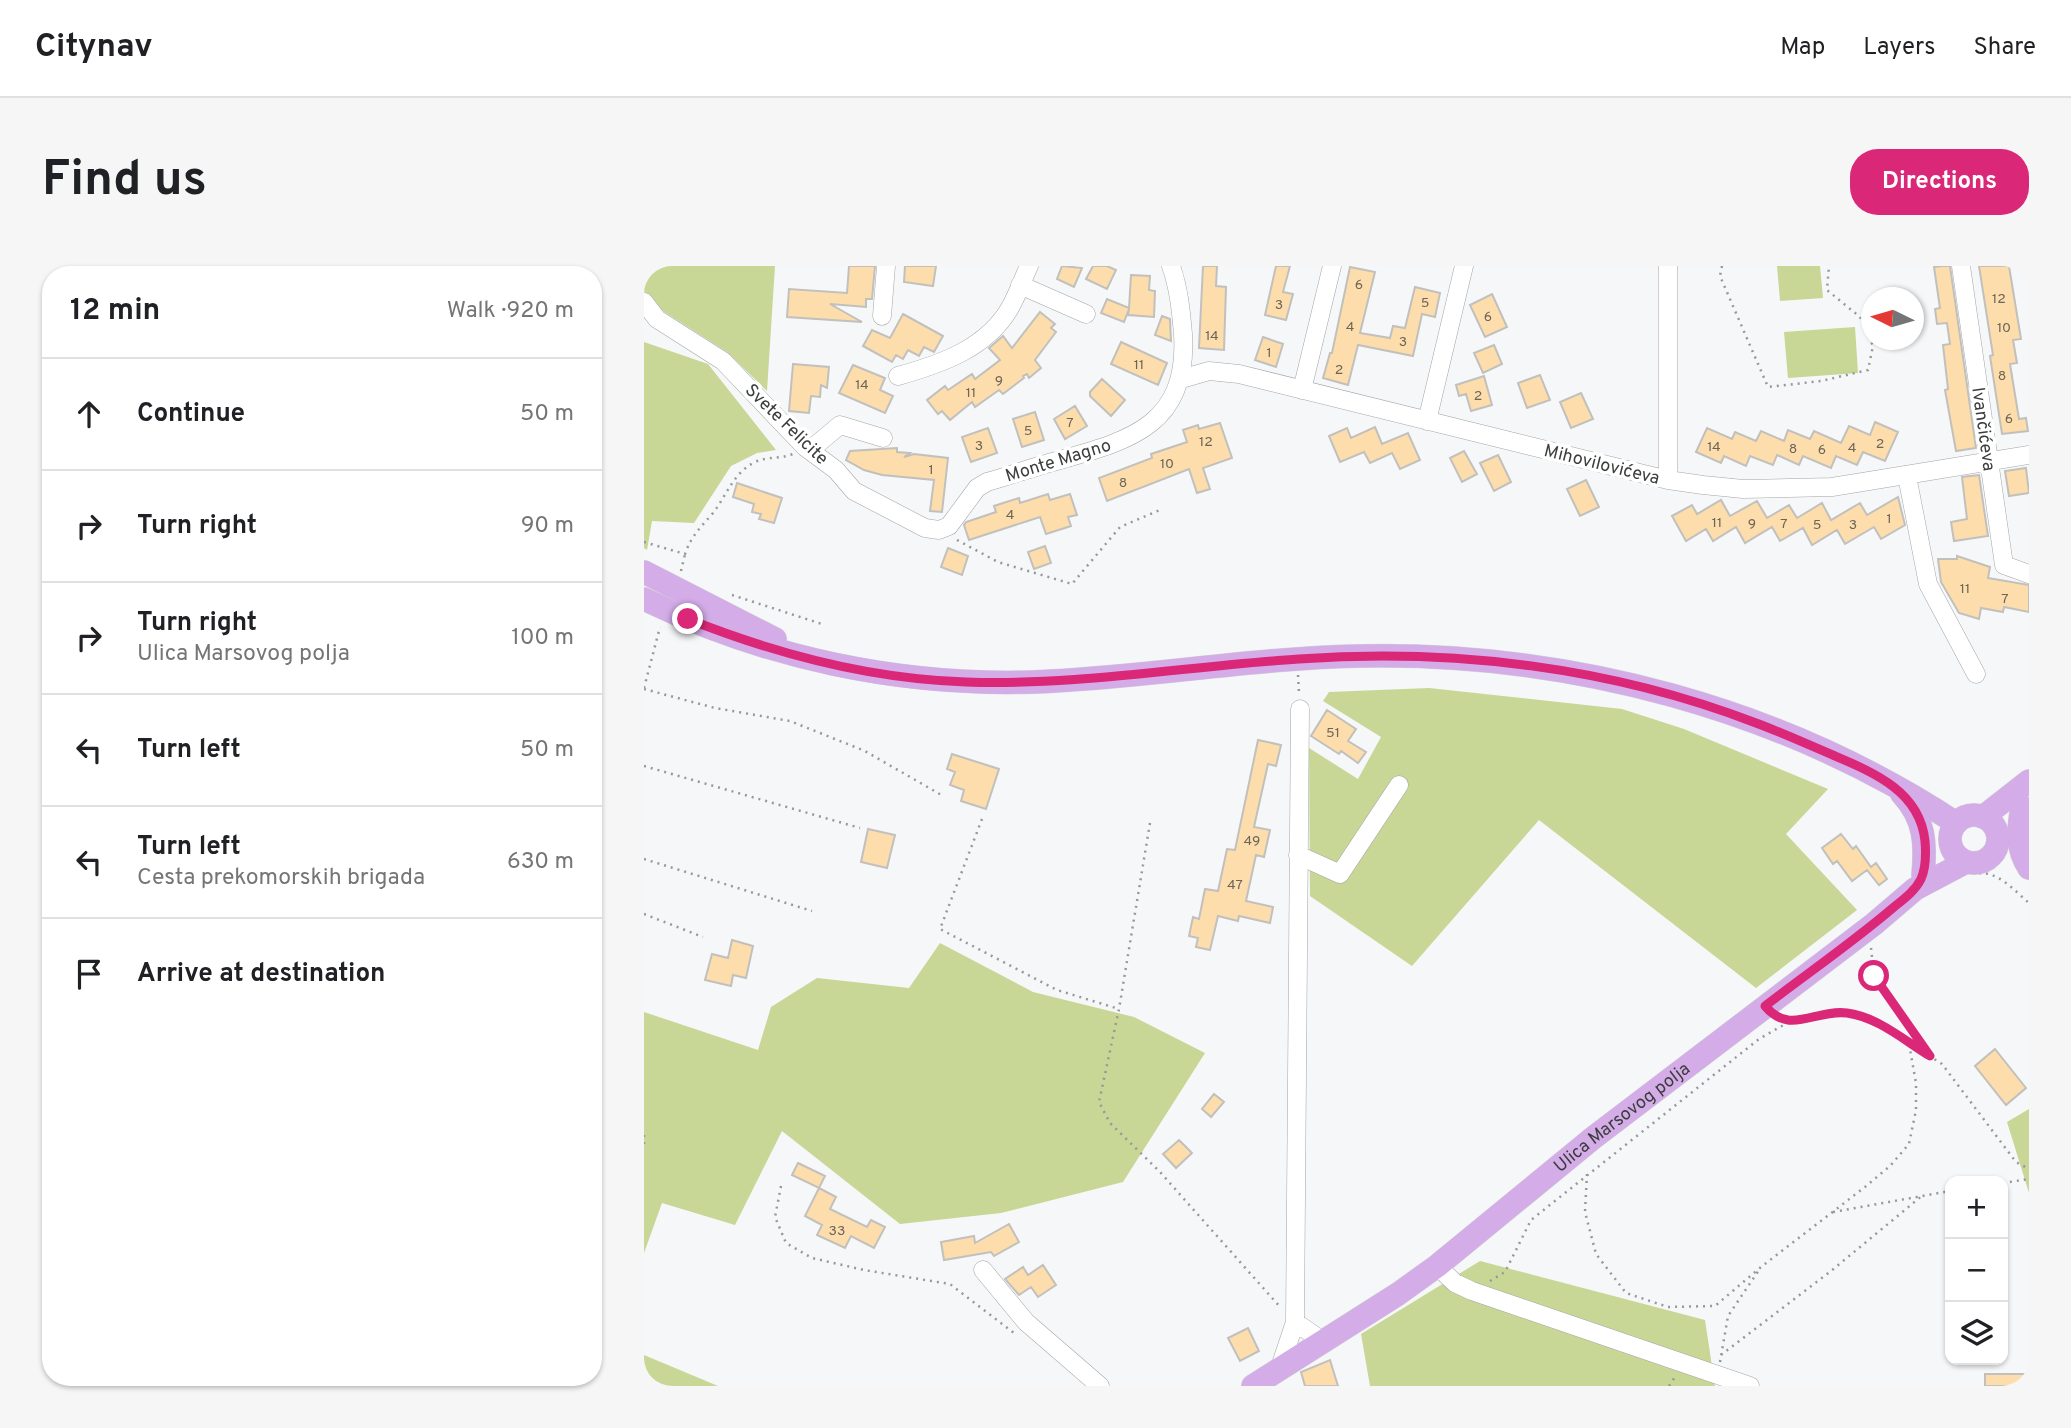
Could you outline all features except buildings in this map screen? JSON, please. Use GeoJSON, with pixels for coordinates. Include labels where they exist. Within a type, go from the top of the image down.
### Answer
{"type":"FeatureCollection","features":[{"type":"Feature","properties":{"kind":"main road"},"geometry":{"type":"LineString","coordinates":[[644,572],[811,660]]}},
{"type":"Feature","properties":{"kind":"main road"},"geometry":{"type":"LineString","coordinates":[[644,599],[720,632],[811,660],[891,674],[969,682],[1051,681],[1360,656],[1437,657],[1523,665],[1617,681],[1757,723],[1863,768],[1893,784],[1953,834],[1955,854],[1967,867],[1981,862],[1991,835],[2029,781]]}},
{"type":"Feature","properties":{"kind":"main road"},"geometry":{"type":"LineString","coordinates":[[1893,784],[1916,811],[1924,830],[1926,850],[1919,882]]}},
{"type":"Feature","properties":{"kind":"main road"},"geometry":{"type":"LineString","coordinates":[[1991,835],[2025,802]]}},
{"type":"Feature","properties":{"kind":"main road"},"geometry":{"type":"LineString","coordinates":[[2025,802],[2018,842],[2029,869]]}},
{"type":"Feature","properties":{"kind":"main road"},"geometry":{"type":"LineString","coordinates":[[1953,834],[1970,816],[1991,835],[2029,883]]}},
{"type":"Feature","properties":{"kind":"main road","name":"Ulica Marsovog polja"},"geometry":{"type":"LineString","coordinates":[[1253,1386],[1437,1266],[1593,1138],[1874,924],[1919,882],[1953,834]]}},
{"type":"Feature","properties":{"kind":"main road","name":"Ulica Marsovog polja"},"geometry":{"type":"LineString","coordinates":[[1919,882],[1967,867]]}},
{"type":"Feature","properties":{"kind":"street"},"geometry":{"type":"LineString","coordinates":[[882,316],[886,266]]}},
{"type":"Feature","properties":{"kind":"street"},"geometry":{"type":"LineString","coordinates":[[898,376],[938,365],[973,346],[1010,308],[1029,266]]}},
{"type":"Feature","properties":{"kind":"street","name":"Monte Magno"},"geometry":{"type":"LineString","coordinates":[[939,530],[949,526],[977,488],[987,482],[1097,451],[1126,439],[1151,424],[1169,404],[1181,379],[1184,344],[1181,307],[1171,266]]}},
{"type":"Feature","properties":{"kind":"street"},"geometry":{"type":"LineString","coordinates":[[1302,390],[1332,266]]}},
{"type":"Feature","properties":{"kind":"street"},"geometry":{"type":"LineString","coordinates":[[1427,421],[1464,266]]}},
{"type":"Feature","properties":{"kind":"street"},"geometry":{"type":"LineString","coordinates":[[1668,266],[1668,480]]}},
{"type":"Feature","properties":{"kind":"street","name":"Ivančićeva"},"geometry":{"type":"LineString","coordinates":[[1961,266],[2004,565],[2029,574]]}},
{"type":"Feature","properties":{"kind":"street"},"geometry":{"type":"LineString","coordinates":[[1020,285],[1086,314]]}},
{"type":"Feature","properties":{"kind":"street","name":"Svete Felicite"},"geometry":{"type":"LineString","coordinates":[[644,302],[657,319],[723,361],[807,448],[836,470],[854,491],[925,527],[939,530]]}},
{"type":"Feature","properties":{"kind":"street","name":"Mihovilovićeva"},"geometry":{"type":"LineString","coordinates":[[1181,379],[1209,371],[1239,374],[1668,480],[1743,489],[1832,487],[2029,455]]}},
{"type":"Feature","properties":{"kind":"street"},"geometry":{"type":"LineString","coordinates":[[807,448],[841,425],[883,438]]}},
{"type":"Feature","properties":{"kind":"street"},"geometry":{"type":"LineString","coordinates":[[1907,476],[1928,584],[1976,674]]}},
{"type":"Feature","properties":{"kind":"street"},"geometry":{"type":"LineString","coordinates":[[1279,1370],[1295,1322],[1300,709]]}},
{"type":"Feature","properties":{"kind":"street"},"geometry":{"type":"LineString","coordinates":[[1298,855],[1340,874],[1399,785]]}},
{"type":"Feature","properties":{"kind":"street"},"geometry":{"type":"LineString","coordinates":[[1437,1266],[1455,1283],[1472,1291],[1750,1386]]}},
{"type":"Feature","properties":{"kind":"street"},"geometry":{"type":"LineString","coordinates":[[983,1270],[1026,1322],[1100,1386]]}},
{"type":"Feature","properties":{"kind":"street"},"geometry":{"type":"LineString","coordinates":[[1295,1322],[1324,1342]]}},
{"type":"Feature","properties":{"kind":"path"},"geometry":{"type":"LineString","coordinates":[[1722,266],[1720,276],[1768,387],[1821,381],[1868,370],[1873,346],[1860,317],[1827,290],[1829,266]]}},
{"type":"Feature","properties":{"kind":"path"},"geometry":{"type":"LineString","coordinates":[[680,573],[690,539],[741,472],[760,460],[790,456],[807,448]]}},
{"type":"Feature","properties":{"kind":"path"},"geometry":{"type":"LineString","coordinates":[[939,530],[998,562],[1072,584],[1120,527],[1160,510]]}},
{"type":"Feature","properties":{"kind":"path"},"geometry":{"type":"LineString","coordinates":[[644,542],[685,554]]}},
{"type":"Feature","properties":{"kind":"path"},"geometry":{"type":"LineString","coordinates":[[727,594],[825,625]]}},
{"type":"Feature","properties":{"kind":"path"},"geometry":{"type":"LineString","coordinates":[[660,624],[644,688],[715,708],[790,721],[864,751],[943,796]]}},
{"type":"Feature","properties":{"kind":"path"},"geometry":{"type":"LineString","coordinates":[[1298,675],[1300,709]]}},
{"type":"Feature","properties":{"kind":"path"},"geometry":{"type":"LineString","coordinates":[[644,766],[860,828]]}},
{"type":"Feature","properties":{"kind":"path"},"geometry":{"type":"LineString","coordinates":[[982,819],[940,929],[1057,990],[1119,1009]]}},
{"type":"Feature","properties":{"kind":"path"},"geometry":{"type":"LineString","coordinates":[[1150,822],[1119,1009],[1099,1102],[1110,1124],[1160,1172],[1266,1294],[1295,1322]]}},
{"type":"Feature","properties":{"kind":"path"},"geometry":{"type":"LineString","coordinates":[[644,859],[812,911]]}},
{"type":"Feature","properties":{"kind":"path"},"geometry":{"type":"LineString","coordinates":[[1967,867],[1987,872],[2005,882],[2029,903]]}},
{"type":"Feature","properties":{"kind":"path"},"geometry":{"type":"LineString","coordinates":[[644,914],[703,937]]}},
{"type":"Feature","properties":{"kind":"path"},"geometry":{"type":"LineString","coordinates":[[1871,948],[1874,976],[1930,1056]]}},
{"type":"Feature","properties":{"kind":"path"},"geometry":{"type":"LineString","coordinates":[[1765,1006],[1774,1016],[1789,1022]]}},
{"type":"Feature","properties":{"kind":"path"},"geometry":{"type":"LineString","coordinates":[[1472,1291],[1505,1272],[1531,1220],[1587,1174],[1759,1039],[1789,1022],[1813,1016],[1846,1013],[1875,1022],[1942,1063],[2015,1162],[2029,1169]]}},
{"type":"Feature","properties":{"kind":"path"},"geometry":{"type":"LineString","coordinates":[[1587,1174],[1585,1212],[1596,1254],[1626,1293],[1668,1307],[1715,1306],[1889,1167],[1909,1144],[1916,1110],[1916,1083],[1909,1044]]}},
{"type":"Feature","properties":{"kind":"path"},"geometry":{"type":"LineString","coordinates":[[644,1135],[644,1146]]}},
{"type":"Feature","properties":{"kind":"path"},"geometry":{"type":"LineString","coordinates":[[2008,1182],[2029,1179]]}},
{"type":"Feature","properties":{"kind":"path"},"geometry":{"type":"LineString","coordinates":[[781,1186],[775,1217],[786,1243],[812,1258],[864,1270],[950,1284],[1016,1334]]}},
{"type":"Feature","properties":{"kind":"path"},"geometry":{"type":"LineString","coordinates":[[1831,1213],[1945,1192]]}},
{"type":"Feature","properties":{"kind":"path"},"geometry":{"type":"LineString","coordinates":[[1721,1354],[1831,1271],[1923,1195]]}},
{"type":"Feature","properties":{"kind":"path"},"geometry":{"type":"LineString","coordinates":[[1718,1374],[1728,1316],[1761,1267]]}},
{"type":"Feature","properties":{"kind":"green space"},"geometry":{"type":"Polygon","coordinates":[[[644,266],[775,266],[767,391],[727,352],[658,308],[644,291],[644,266]]]}},
{"type":"Feature","properties":{"kind":"green space"},"geometry":{"type":"Polygon","coordinates":[[[1777,266],[1820,266],[1823,298],[1780,301],[1777,266]]]}},
{"type":"Feature","properties":{"kind":"green space"},"geometry":{"type":"Polygon","coordinates":[[[1855,327],[1858,373],[1788,378],[1784,332],[1855,327]]]}},
{"type":"Feature","properties":{"kind":"green space"},"geometry":{"type":"Polygon","coordinates":[[[644,342],[708,364],[776,450],[757,453],[731,466],[694,523],[652,521],[647,550],[644,548],[644,342]]]}},
{"type":"Feature","properties":{"kind":"green space"},"geometry":{"type":"Polygon","coordinates":[[[1429,688],[1622,709],[1684,729],[1828,789],[1786,834],[1857,910],[1756,988],[1539,820],[1412,966],[1310,896],[1309,748],[1358,779],[1381,737],[1323,701],[1329,692],[1429,688]]]}},
{"type":"Feature","properties":{"kind":"green space"},"geometry":{"type":"Polygon","coordinates":[[[940,943],[1033,992],[1134,1017],[1205,1053],[1123,1182],[1001,1213],[900,1224],[782,1131],[735,1225],[662,1203],[644,1253],[644,1012],[758,1050],[771,1007],[817,978],[909,988],[940,943]]]}},
{"type":"Feature","properties":{"kind":"green space"},"geometry":{"type":"Polygon","coordinates":[[[2029,1109],[2029,1193],[2007,1122],[2029,1109]]]}},
{"type":"Feature","properties":{"kind":"green space"},"geometry":{"type":"Polygon","coordinates":[[[1480,1261],[1705,1320],[1715,1386],[1370,1386],[1361,1334],[1480,1261]]]}},
{"type":"Feature","properties":{"kind":"green space"},"geometry":{"type":"Polygon","coordinates":[[[644,1355],[718,1386],[644,1386],[644,1355]]]}},
{"type":"Feature","properties":{"kind":"route"},"geometry":{"type":"LineString","coordinates":[[688,619],[753,643],[811,660],[946,681],[1051,681],[1298,659],[1404,656],[1470,659],[1542,667],[1617,681],[1672,695],[1757,723],[1863,768],[1893,784],[1916,811],[1924,830],[1926,850],[1923,875],[1915,889],[1874,924],[1765,1006],[1774,1016],[1789,1022],[1813,1016],[1846,1013],[1875,1022],[1930,1056],[1874,976]]}}]}
